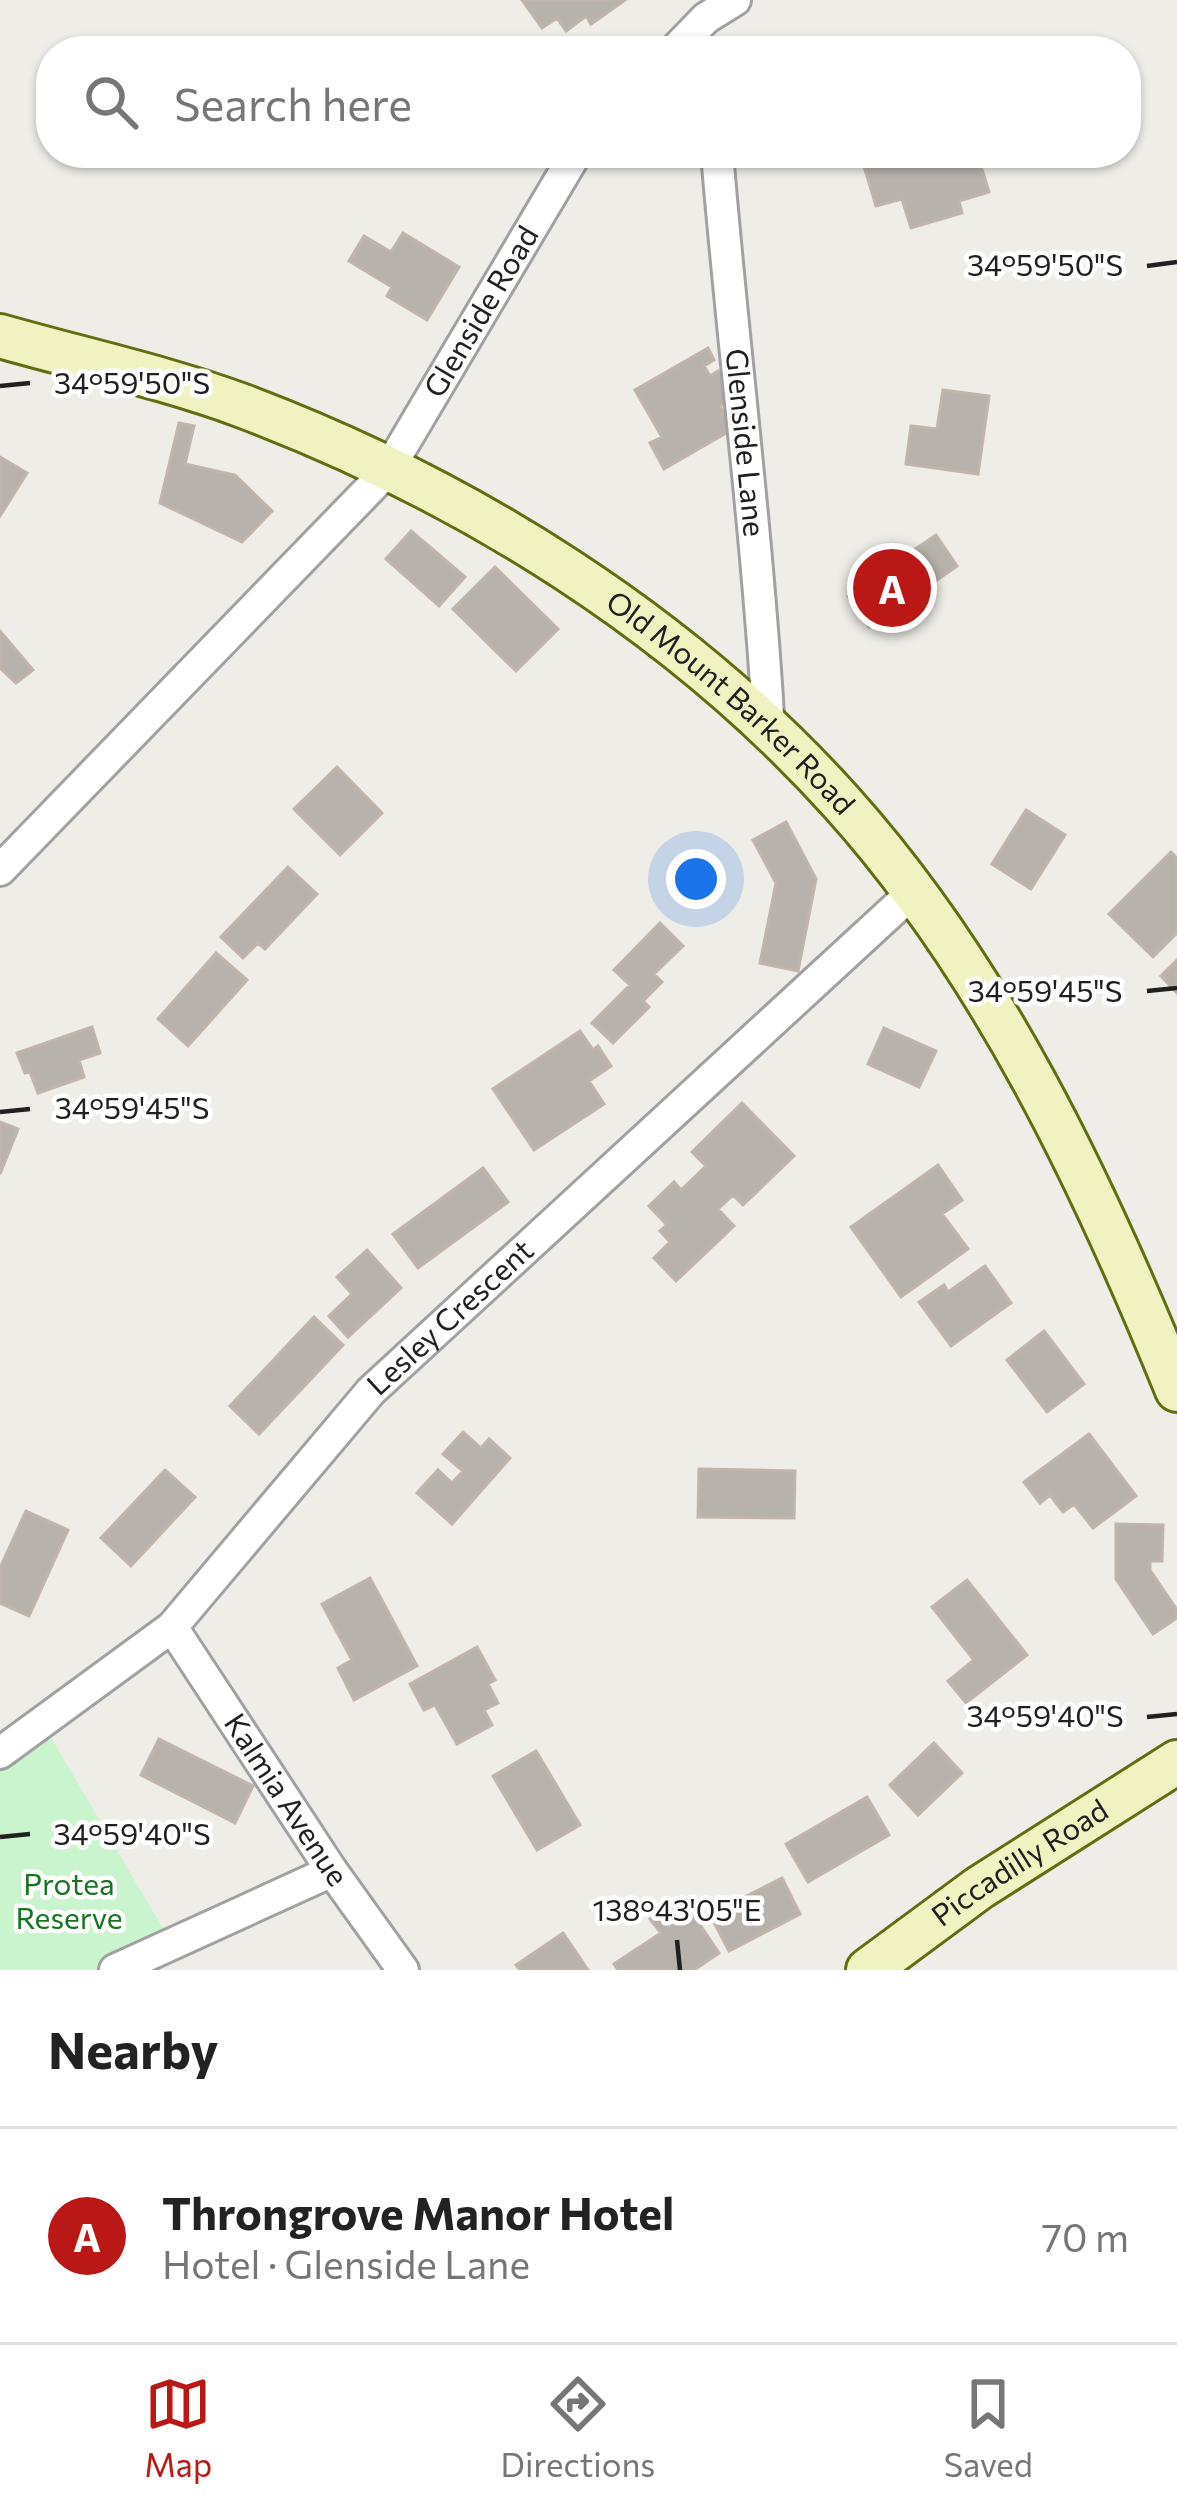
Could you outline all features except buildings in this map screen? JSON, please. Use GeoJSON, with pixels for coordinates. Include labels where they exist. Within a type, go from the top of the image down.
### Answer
{"type":"FeatureCollection","features":[{"type":"Feature","properties":{"kind":"main road","name":"Old Mount Barker Road"},"geometry":{"type":"LineString","coordinates":[[0,336],[242,406],[388,470],[588,581],[704,669],[842,802],[913,892],[990,1006],[1056,1124],[1141,1301],[1177,1390]]}},
{"type":"Feature","properties":{"kind":"main road","name":"Piccadilly Road"},"geometry":{"type":"LineString","coordinates":[[868,1970],[979,1888],[1177,1762]]}},
{"type":"Feature","properties":{"kind":"street"},"geometry":{"type":"LineString","coordinates":[[684,36],[701,9],[735,0]]}},
{"type":"Feature","properties":{"kind":"street","name":"Glenside Road"},"geometry":{"type":"LineString","coordinates":[[388,470],[567,168]]}},
{"type":"Feature","properties":{"kind":"street","name":"Glenside Lane"},"geometry":{"type":"LineString","coordinates":[[718,168],[761,594],[769,732]]}},
{"type":"Feature","properties":{"kind":"street"},"geometry":{"type":"LineString","coordinates":[[0,870],[388,470]]}},
{"type":"Feature","properties":{"kind":"street","name":"Lesley Crescent"},"geometry":{"type":"LineString","coordinates":[[0,1753],[172,1627],[371,1390],[913,892]]}},
{"type":"Feature","properties":{"kind":"street","name":"Kalmia Avenue"},"geometry":{"type":"LineString","coordinates":[[172,1627],[332,1870],[404,1970]]}},
{"type":"Feature","properties":{"kind":"street"},"geometry":{"type":"LineString","coordinates":[[115,1970],[332,1870]]}},
{"type":"Feature","properties":{"kind":"green space","name":"Protea Reserve"},"geometry":{"type":"Polygon","coordinates":[[[42,1722],[172,1944],[115,1970],[0,1970],[0,1753],[42,1722]]]}},
{"type":"Feature","properties":{"kind":"place","name":"Throngrove Manor Hotel"},"geometry":{"type":"Point","coordinates":[892,588]}}]}
